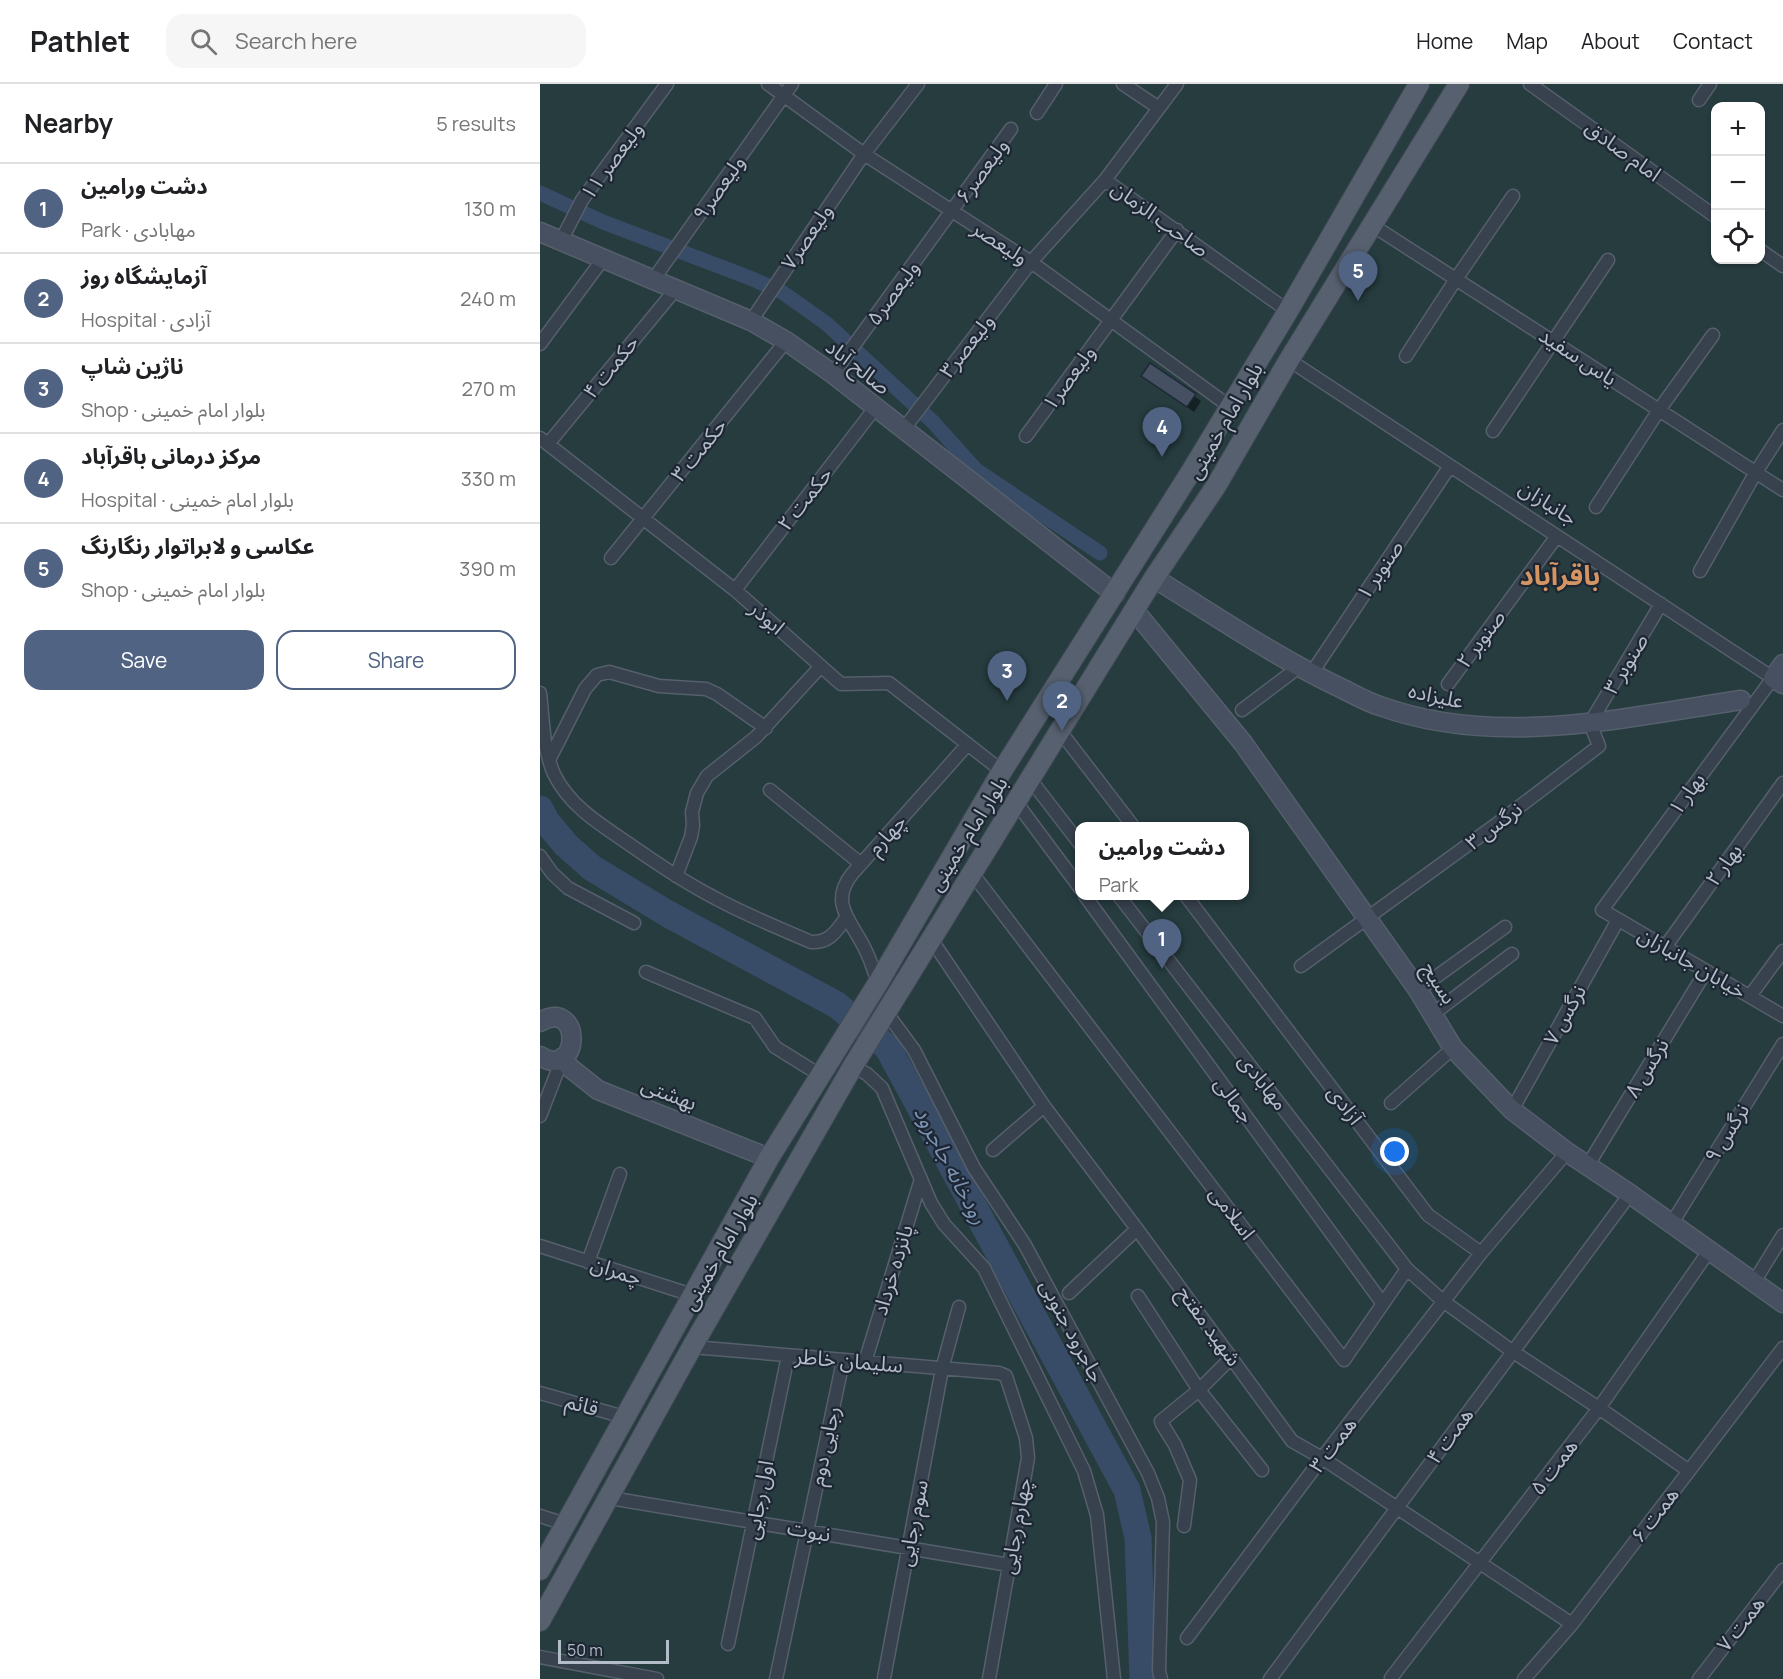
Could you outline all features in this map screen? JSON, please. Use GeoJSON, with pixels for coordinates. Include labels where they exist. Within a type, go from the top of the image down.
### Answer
{"type":"FeatureCollection","features":[{"type":"Feature","properties":{"kind":"main road","name":"بلوار امام خمینی"},"geometry":{"type":"LineString","coordinates":[[540,1570],[769,1158],[878,982],[1002,771],[1115,594],[1288,311],[1419,84]]}},
{"type":"Feature","properties":{"kind":"main road","name":"بلوار امام خمینی"},"geometry":{"type":"LineString","coordinates":[[540,1621],[692,1347],[853,1066],[1154,578],[1216,486],[1288,360],[1457,85]]}},
{"type":"Feature","properties":{"kind":"main road"},"geometry":{"type":"LineString","coordinates":[[565,1524],[588,1533]]}},
{"type":"Feature","properties":{"kind":"street","name":"ولیعصر ۱۱"},"geometry":{"type":"LineString","coordinates":[[561,241],[582,200],[667,84]]}},
{"type":"Feature","properties":{"kind":"street","name":"ولیعصر"},"geometry":{"type":"LineString","coordinates":[[768,84],[864,154],[1032,262],[1229,406]]}},
{"type":"Feature","properties":{"kind":"street","name":"ولیعصر۹"},"geometry":{"type":"LineString","coordinates":[[653,280],[792,84]]}},
{"type":"Feature","properties":{"kind":"street","name":"ولیعصر۷"},"geometry":{"type":"LineString","coordinates":[[751,321],[864,154],[918,84]]}},
{"type":"Feature","properties":{"kind":"street"},"geometry":{"type":"LineString","coordinates":[[1037,113],[1056,84]]}},
{"type":"Feature","properties":{"kind":"street"},"geometry":{"type":"LineString","coordinates":[[1123,84],[1159,108]]}},
{"type":"Feature","properties":{"kind":"street","name":"صاحب الزمان"},"geometry":{"type":"LineString","coordinates":[[1177,84],[1105,180],[1288,311]]}},
{"type":"Feature","properties":{"kind":"street","name":"امام صادق"},"geometry":{"type":"LineString","coordinates":[[1530,84],[1711,214]]}},
{"type":"Feature","properties":{"kind":"street"},"geometry":{"type":"LineString","coordinates":[[1699,100],[1710,84]]}},
{"type":"Feature","properties":{"kind":"street","name":"ولیعصر۶"},"geometry":{"type":"LineString","coordinates":[[952,212],[1011,129]]}},
{"type":"Feature","properties":{"kind":"street","name":"ولیعصر۳"},"geometry":{"type":"LineString","coordinates":[[903,430],[1032,262],[1105,180]]}},
{"type":"Feature","properties":{"kind":"street"},"geometry":{"type":"LineString","coordinates":[[1406,356],[1513,196]]}},
{"type":"Feature","properties":{"kind":"street","name":"ولیعصر۵"},"geometry":{"type":"LineString","coordinates":[[833,374],[952,212]]}},
{"type":"Feature","properties":{"kind":"street","name":"یاس سفید"},"geometry":{"type":"LineString","coordinates":[[1372,225],[1783,490]]}},
{"type":"Feature","properties":{"kind":"street","name":"ولیعصر۱"},"geometry":{"type":"LineString","coordinates":[[1026,436],[1177,230]]}},
{"type":"Feature","properties":{"kind":"street","name":"صالح آباد"},"geometry":{"type":"LineString","coordinates":[[540,232],[751,321],[786,341],[833,374],[1115,594]]}},
{"type":"Feature","properties":{"kind":"street"},"geometry":{"type":"LineString","coordinates":[[1765,253],[1783,266]]}},
{"type":"Feature","properties":{"kind":"street"},"geometry":{"type":"LineString","coordinates":[[540,344],[603,260]]}},
{"type":"Feature","properties":{"kind":"street"},"geometry":{"type":"LineString","coordinates":[[1493,431],[1608,260]]}},
{"type":"Feature","properties":{"kind":"street","name":"حکمت ۴"},"geometry":{"type":"LineString","coordinates":[[544,441],[675,290]]}},
{"type":"Feature","properties":{"kind":"street"},"geometry":{"type":"LineString","coordinates":[[1596,507],[1659,410],[1713,335]]}},
{"type":"Feature","properties":{"kind":"street","name":"حکمت ۳"},"geometry":{"type":"LineString","coordinates":[[611,558],[786,341]]}},
{"type":"Feature","properties":{"kind":"street","name":"جانبازان"},"geometry":{"type":"LineString","coordinates":[[1288,360],[1661,604],[1780,676]]}},
{"type":"Feature","properties":{"kind":"street","name":"حکمت ۲"},"geometry":{"type":"LineString","coordinates":[[735,590],[875,408]]}},
{"type":"Feature","properties":{"kind":"street"},"geometry":{"type":"LineString","coordinates":[[1700,571],[1756,472],[1783,430]]}},
{"type":"Feature","properties":{"kind":"street","name":"ابوذر"},"geometry":{"type":"LineString","coordinates":[[544,441],[735,590],[842,684],[889,683],[1002,771]]}},
{"type":"Feature","properties":{"kind":"street","name":"صنوبر ۱"},"geometry":{"type":"LineString","coordinates":[[1242,710],[1305,670],[1450,466]]}},
{"type":"Feature","properties":{"kind":"street","name":"صنوبر ۲"},"geometry":{"type":"LineString","coordinates":[[1448,684],[1557,536]]}},
{"type":"Feature","properties":{"kind":"street","name":"علیزاده"},"geometry":{"type":"LineString","coordinates":[[1154,578],[1305,670],[1379,706],[1419,718],[1462,726],[1521,728],[1590,723],[1741,700]]}},
{"type":"Feature","properties":{"kind":"street","name":"صنوبر ۳"},"geometry":{"type":"LineString","coordinates":[[1590,723],[1661,604]]}},
{"type":"Feature","properties":{"kind":"street","name":"بسیج"},"geometry":{"type":"LineString","coordinates":[[1134,610],[1243,743],[1418,990],[1453,1048],[1512,1110],[1567,1152],[1672,1223],[1783,1303]]}},
{"type":"Feature","properties":{"kind":"street"},"geometry":{"type":"LineString","coordinates":[[676,876],[691,837],[692,812],[697,793],[707,776],[766,728],[821,666]]}},
{"type":"Feature","properties":{"kind":"street"},"geometry":{"type":"LineString","coordinates":[[549,760],[585,689],[597,675],[609,672],[659,686],[706,689],[717,694],[766,728]]}},
{"type":"Feature","properties":{"kind":"street","name":"بهار ۱"},"geometry":{"type":"LineString","coordinates":[[1602,910],[1780,676]]}},
{"type":"Feature","properties":{"kind":"street"},"geometry":{"type":"LineString","coordinates":[[540,693],[549,760],[566,795],[580,809],[676,876],[718,900],[811,942],[820,943],[829,940],[846,918]]}},
{"type":"Feature","properties":{"kind":"street","name":"نرگس ۳"},"geometry":{"type":"LineString","coordinates":[[1367,918],[1599,746],[1590,723]]}},
{"type":"Feature","properties":{"kind":"street"},"geometry":{"type":"LineString","coordinates":[[1060,731],[1130,822]]}},
{"type":"Feature","properties":{"kind":"street","name":"چهارم"},"geometry":{"type":"LineString","coordinates":[[878,982],[866,950],[846,918],[842,899],[844,886],[968,744]]}},
{"type":"Feature","properties":{"kind":"street"},"geometry":{"type":"LineString","coordinates":[[1030,779],[1075,838]]}},
{"type":"Feature","properties":{"kind":"street","name":"بهار ۲"},"geometry":{"type":"LineString","coordinates":[[1665,947],[1783,783]]}},
{"type":"Feature","properties":{"kind":"street"},"geometry":{"type":"LineString","coordinates":[[770,790],[861,864]]}},
{"type":"Feature","properties":{"kind":"street"},"geometry":{"type":"LineString","coordinates":[[1016,802],[1075,881]]}},
{"type":"Feature","properties":{"kind":"street"},"geometry":{"type":"LineString","coordinates":[[540,856],[552,873],[568,888],[634,923]]}},
{"type":"Feature","properties":{"kind":"street","name":"اسلامی"},"geometry":{"type":"LineString","coordinates":[[972,873],[1344,1360],[1407,1269]]}},
{"type":"Feature","properties":{"kind":"street","name":"جمالی"},"geometry":{"type":"LineString","coordinates":[[1088,900],[1383,1304]]}},
{"type":"Feature","properties":{"kind":"street","name":"مهابادی"},"geometry":{"type":"LineString","coordinates":[[1122,900],[1407,1269]]}},
{"type":"Feature","properties":{"kind":"street","name":"آزادی"},"geometry":{"type":"LineString","coordinates":[[1189,900],[1428,1215],[1481,1253]]}},
{"type":"Feature","properties":{"kind":"street","name":"خیابان جانبازان"},"geometry":{"type":"LineString","coordinates":[[1602,910],[1783,1016]]}},
{"type":"Feature","properties":{"kind":"street"},"geometry":{"type":"LineString","coordinates":[[1301,966],[1367,918]]}},
{"type":"Feature","properties":{"kind":"street","name":"نرگس ۷"},"geometry":{"type":"LineString","coordinates":[[1512,1110],[1618,920]]}},
{"type":"Feature","properties":{"kind":"street"},"geometry":{"type":"LineString","coordinates":[[1418,990],[1505,927]]}},
{"type":"Feature","properties":{"kind":"street","name":"شهید مفتح"},"geometry":{"type":"LineString","coordinates":[[931,939],[1044,1106],[1292,1441],[1323,1458],[1572,1624]]}},
{"type":"Feature","properties":{"kind":"street"},"geometry":{"type":"LineString","coordinates":[[1750,996],[1783,951]]}},
{"type":"Feature","properties":{"kind":"street"},"geometry":{"type":"LineString","coordinates":[[1433,1014],[1512,954]]}},
{"type":"Feature","properties":{"kind":"street","name":"نرگس ۸"},"geometry":{"type":"LineString","coordinates":[[1588,1166],[1707,971]]}},
{"type":"Feature","properties":{"kind":"street"},"geometry":{"type":"LineString","coordinates":[[646,972],[755,1018],[775,1047],[820,1075]]}},
{"type":"Feature","properties":{"kind":"street","name":"جاجرود جنوبی"},"geometry":{"type":"LineString","coordinates":[[890,1006],[974,1168],[1025,1245],[1148,1473],[1158,1498],[1162,1522],[1159,1671],[1161,1679]]}},
{"type":"Feature","properties":{"kind":"street"},"geometry":{"type":"LineString","coordinates":[[540,1116],[563,1057],[572,1046],[572,1033],[569,1027],[558,1019],[541,1019]]}},
{"type":"Feature","properties":{"kind":"street","name":"نرگس ۹"},"geometry":{"type":"LineString","coordinates":[[1672,1223],[1783,1044]]}},
{"type":"Feature","properties":{"kind":"street"},"geometry":{"type":"LineString","coordinates":[[1391,1103],[1453,1048]]}},
{"type":"Feature","properties":{"kind":"street"},"geometry":{"type":"LineString","coordinates":[[540,1056],[550,1060],[563,1057]]}},
{"type":"Feature","properties":{"kind":"street","name":"بهشتی"},"geometry":{"type":"LineString","coordinates":[[563,1057],[569,1067],[598,1090],[769,1158]]}},
{"type":"Feature","properties":{"kind":"street"},"geometry":{"type":"LineString","coordinates":[[853,1066],[867,1074],[882,1088],[931,1203],[944,1224],[984,1268],[1084,1471],[1097,1515],[1114,1679]]}},
{"type":"Feature","properties":{"kind":"street"},"geometry":{"type":"LineString","coordinates":[[993,1150],[1044,1106]]}},
{"type":"Feature","properties":{"kind":"street"},"geometry":{"type":"LineString","coordinates":[[1481,1253],[1567,1152]]}},
{"type":"Feature","properties":{"kind":"street"},"geometry":{"type":"LineString","coordinates":[[588,1262],[620,1174]]}},
{"type":"Feature","properties":{"kind":"street","name":"پانزده خرداد"},"geometry":{"type":"LineString","coordinates":[[865,1362],[921,1179]]}},
{"type":"Feature","properties":{"kind":"street","name":"همت ۴"},"geometry":{"type":"LineString","coordinates":[[1270,1679],[1398,1510],[1512,1351],[1630,1194]]}},
{"type":"Feature","properties":{"kind":"street"},"geometry":{"type":"LineString","coordinates":[[1069,1293],[1137,1229]]}},
{"type":"Feature","properties":{"kind":"street"},"geometry":{"type":"LineString","coordinates":[[1754,1282],[1783,1234]]}},
{"type":"Feature","properties":{"kind":"street","name":"چمران"},"geometry":{"type":"LineString","coordinates":[[540,1246],[692,1295]]}},
{"type":"Feature","properties":{"kind":"street","name":"همت ۵"},"geometry":{"type":"LineString","coordinates":[[1391,1678],[1599,1408],[1708,1251]]}},
{"type":"Feature","properties":{"kind":"street","name":"همت ۳"},"geometry":{"type":"LineString","coordinates":[[1187,1638],[1481,1253]]}},
{"type":"Feature","properties":{"kind":"street"},"geometry":{"type":"LineString","coordinates":[[1407,1269],[1443,1301],[1512,1351],[1689,1471]]}},
{"type":"Feature","properties":{"kind":"street"},"geometry":{"type":"LineString","coordinates":[[1138,1296],[1199,1390],[1262,1470]]}},
{"type":"Feature","properties":{"kind":"street","name":"سوم رجایی"},"geometry":{"type":"LineString","coordinates":[[884,1678],[942,1369],[959,1307]]}},
{"type":"Feature","properties":{"kind":"street","name":"سلیمان خاطر"},"geometry":{"type":"LineString","coordinates":[[692,1347],[999,1373],[1006,1376]]}},
{"type":"Feature","properties":{"kind":"street","name":"همت ۶"},"geometry":{"type":"LineString","coordinates":[[1524,1679],[1572,1624],[1783,1348]]}},
{"type":"Feature","properties":{"kind":"street","name":"اول رجایی"},"geometry":{"type":"LineString","coordinates":[[729,1644],[788,1356]]}},
{"type":"Feature","properties":{"kind":"street"},"geometry":{"type":"LineString","coordinates":[[1184,1526],[1190,1480],[1175,1445],[1161,1421],[1199,1390],[1232,1357]]}},
{"type":"Feature","properties":{"kind":"street","name":"رجایی دوم"},"geometry":{"type":"LineString","coordinates":[[777,1679],[843,1361]]}},
{"type":"Feature","properties":{"kind":"street","name":"چهارم رجایی"},"geometry":{"type":"LineString","coordinates":[[989,1679],[1028,1447],[1006,1376]]}},
{"type":"Feature","properties":{"kind":"street","name":"قائم"},"geometry":{"type":"LineString","coordinates":[[540,1393],[624,1417]]}},
{"type":"Feature","properties":{"kind":"street","name":"نبوت"},"geometry":{"type":"LineString","coordinates":[[610,1498],[1009,1564]]}},
{"type":"Feature","properties":{"kind":"street"},"geometry":{"type":"LineString","coordinates":[[540,1516],[565,1524]]}},
{"type":"Feature","properties":{"kind":"street","name":"همت ۷"},"geometry":{"type":"LineString","coordinates":[[1699,1679],[1783,1570]]}},
{"type":"Feature","properties":{"kind":"street"},"geometry":{"type":"LineString","coordinates":[[540,1657],[657,1679]]}},
{"type":"Feature","properties":{"kind":"green space"},"geometry":{"type":"Polygon","coordinates":[[[540,84],[1783,84],[1783,1679],[540,1679],[540,84]]]}},
{"type":"Feature","properties":{"kind":"building"},"geometry":{"type":"Polygon","coordinates":[[[1150,363],[1196,394],[1187,407],[1141,376],[1150,363]]]}},
{"type":"Feature","properties":{"kind":"waterway"},"geometry":{"type":"LineString","coordinates":[[540,193],[603,222],[782,292],[827,324],[933,422],[976,470],[1100,553]]}},
{"type":"Feature","properties":{"kind":"waterway","name":"رودخانه جاجرود"},"geometry":{"type":"LineString","coordinates":[[540,809],[546,821],[566,845],[592,868],[668,914],[837,1005],[888,1048],[1127,1490],[1138,1538],[1143,1679]]}},
{"type":"Feature","properties":{"kind":"place","name":"عکاسی و لابراتوار رنگارنگ"},"geometry":{"type":"Point","coordinates":[1358,301]}},
{"type":"Feature","properties":{"kind":"place","name":"مرکز درمانی باقرآباد"},"geometry":{"type":"Point","coordinates":[1162,457]}},
{"type":"Feature","properties":{"kind":"place","name":"ناژین شاپ"},"geometry":{"type":"Point","coordinates":[1007,701]}},
{"type":"Feature","properties":{"kind":"place","name":"آزمایشگاه روز"},"geometry":{"type":"Point","coordinates":[1062,731]}},
{"type":"Feature","properties":{"kind":"place","name":"دشت ورامین"},"geometry":{"type":"Point","coordinates":[1162,969]}},
{"type":"Feature","properties":{"kind":"district","name":"باقرآباد"},"geometry":{"type":"Point","coordinates":[1560,576]}}]}
